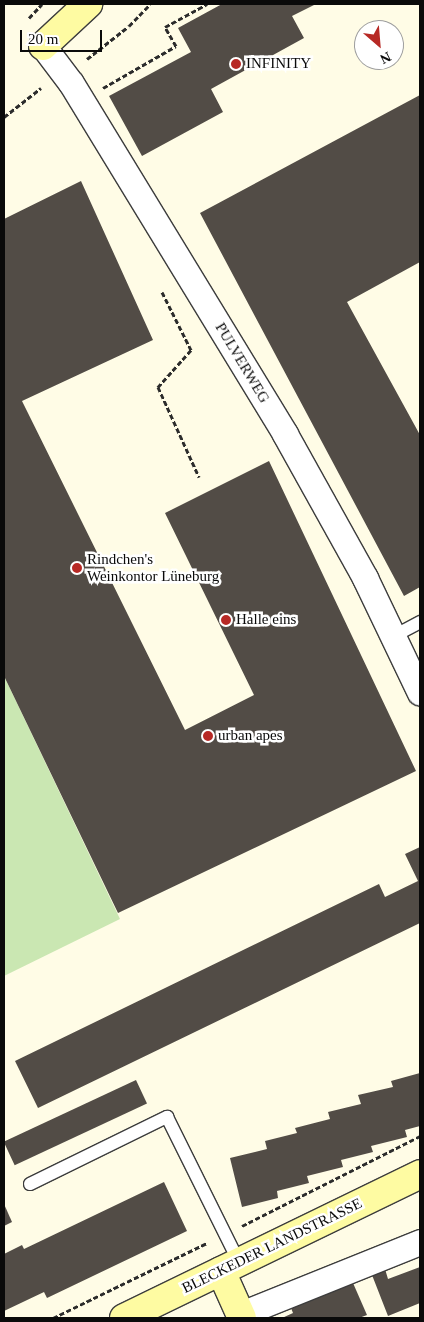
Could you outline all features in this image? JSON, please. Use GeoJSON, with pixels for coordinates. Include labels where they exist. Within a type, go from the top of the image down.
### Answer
{"type":"FeatureCollection","features":[{"type":"Feature","properties":{"kind":"street"},"geometry":{"type":"LineString","coordinates":[[43,46],[88,4]]}},
{"type":"Feature","properties":{"kind":"street","name":"PULVERWEG"},"geometry":{"type":"LineString","coordinates":[[43,46],[82,101],[285,434],[394,636],[420,693]]}},
{"type":"Feature","properties":{"kind":"street","name":"BLECKEDER LANDSTRASSE"},"geometry":{"type":"LineString","coordinates":[[124,1318],[420,1174]]}},
{"type":"Feature","properties":{"kind":"street"},"geometry":{"type":"LineString","coordinates":[[230,1266],[241,1316],[420,1242]]}},
{"type":"Feature","properties":{"kind":"lane"},"geometry":{"type":"LineString","coordinates":[[394,636],[420,622]]}},
{"type":"Feature","properties":{"kind":"lane"},"geometry":{"type":"LineString","coordinates":[[30,1184],[168,1117],[230,1266]]}},
{"type":"Feature","properties":{"kind":"path"},"geometry":{"type":"LineString","coordinates":[[4,117],[103,48],[150,4]]}},
{"type":"Feature","properties":{"kind":"path"},"geometry":{"type":"LineString","coordinates":[[82,101],[176,46],[165,27],[207,4]]}},
{"type":"Feature","properties":{"kind":"path"},"geometry":{"type":"LineString","coordinates":[[162,292],[191,350],[158,387],[199,476]]}},
{"type":"Feature","properties":{"kind":"green space"},"geometry":{"type":"Polygon","coordinates":[[[4,676],[120,919],[4,976],[4,676]]]}},
{"type":"Feature","properties":{"kind":"building"},"geometry":{"type":"Polygon","coordinates":[[[222,4],[316,4],[292,16],[304,38],[211,89],[223,112],[142,156],[109,96],[191,52],[178,28],[222,4]]]}},
{"type":"Feature","properties":{"kind":"building"},"geometry":{"type":"Polygon","coordinates":[[[420,95],[420,262],[347,302],[420,435],[420,587],[404,596],[200,213],[420,95]]]}},
{"type":"Feature","properties":{"kind":"building"},"geometry":{"type":"Polygon","coordinates":[[[81,181],[153,340],[22,401],[185,730],[254,695],[165,513],[269,461],[416,771],[118,913],[4,676],[4,219],[81,181]]]}},
{"type":"Feature","properties":{"kind":"building"},"geometry":{"type":"Polygon","coordinates":[[[420,847],[420,923],[38,1108],[15,1061],[379,884],[385,897],[418,881],[405,854],[420,847]]]}},
{"type":"Feature","properties":{"kind":"building"},"geometry":{"type":"Polygon","coordinates":[[[420,1073],[420,1126],[405,1130],[407,1137],[371,1146],[373,1152],[341,1160],[343,1167],[307,1176],[309,1183],[277,1191],[278,1198],[242,1207],[230,1158],[267,1149],[265,1141],[297,1133],[295,1128],[330,1119],[328,1112],[361,1104],[358,1095],[393,1087],[391,1081],[420,1073]]]}},
{"type":"Feature","properties":{"kind":"building"},"geometry":{"type":"Polygon","coordinates":[[[136,1080],[147,1104],[15,1165],[4,1142],[136,1080]]]}},
{"type":"Feature","properties":{"kind":"building"},"geometry":{"type":"Polygon","coordinates":[[[164,1182],[187,1231],[47,1298],[44,1292],[4,1311],[4,1254],[22,1245],[24,1249],[164,1182]]]}},
{"type":"Feature","properties":{"kind":"building"},"geometry":{"type":"Polygon","coordinates":[[[4,1204],[12,1222],[4,1226],[4,1204]]]}},
{"type":"Feature","properties":{"kind":"building"},"geometry":{"type":"Polygon","coordinates":[[[420,1267],[420,1303],[388,1316],[372,1275],[385,1269],[388,1279],[420,1267]]]}},
{"type":"Feature","properties":{"kind":"building"},"geometry":{"type":"Polygon","coordinates":[[[353,1283],[367,1315],[359,1318],[282,1318],[293,1313],[291,1308],[353,1283]]]}},
{"type":"Feature","properties":{"kind":"place","name":"INFINITY"},"geometry":{"type":"Point","coordinates":[236,64]}},
{"type":"Feature","properties":{"kind":"place","name":"Rindchen's Weinkontor Lüneburg"},"geometry":{"type":"Point","coordinates":[77,568]}},
{"type":"Feature","properties":{"kind":"place","name":"Halle eins"},"geometry":{"type":"Point","coordinates":[226,620]}},
{"type":"Feature","properties":{"kind":"place","name":"urban apes"},"geometry":{"type":"Point","coordinates":[208,736]}}]}
